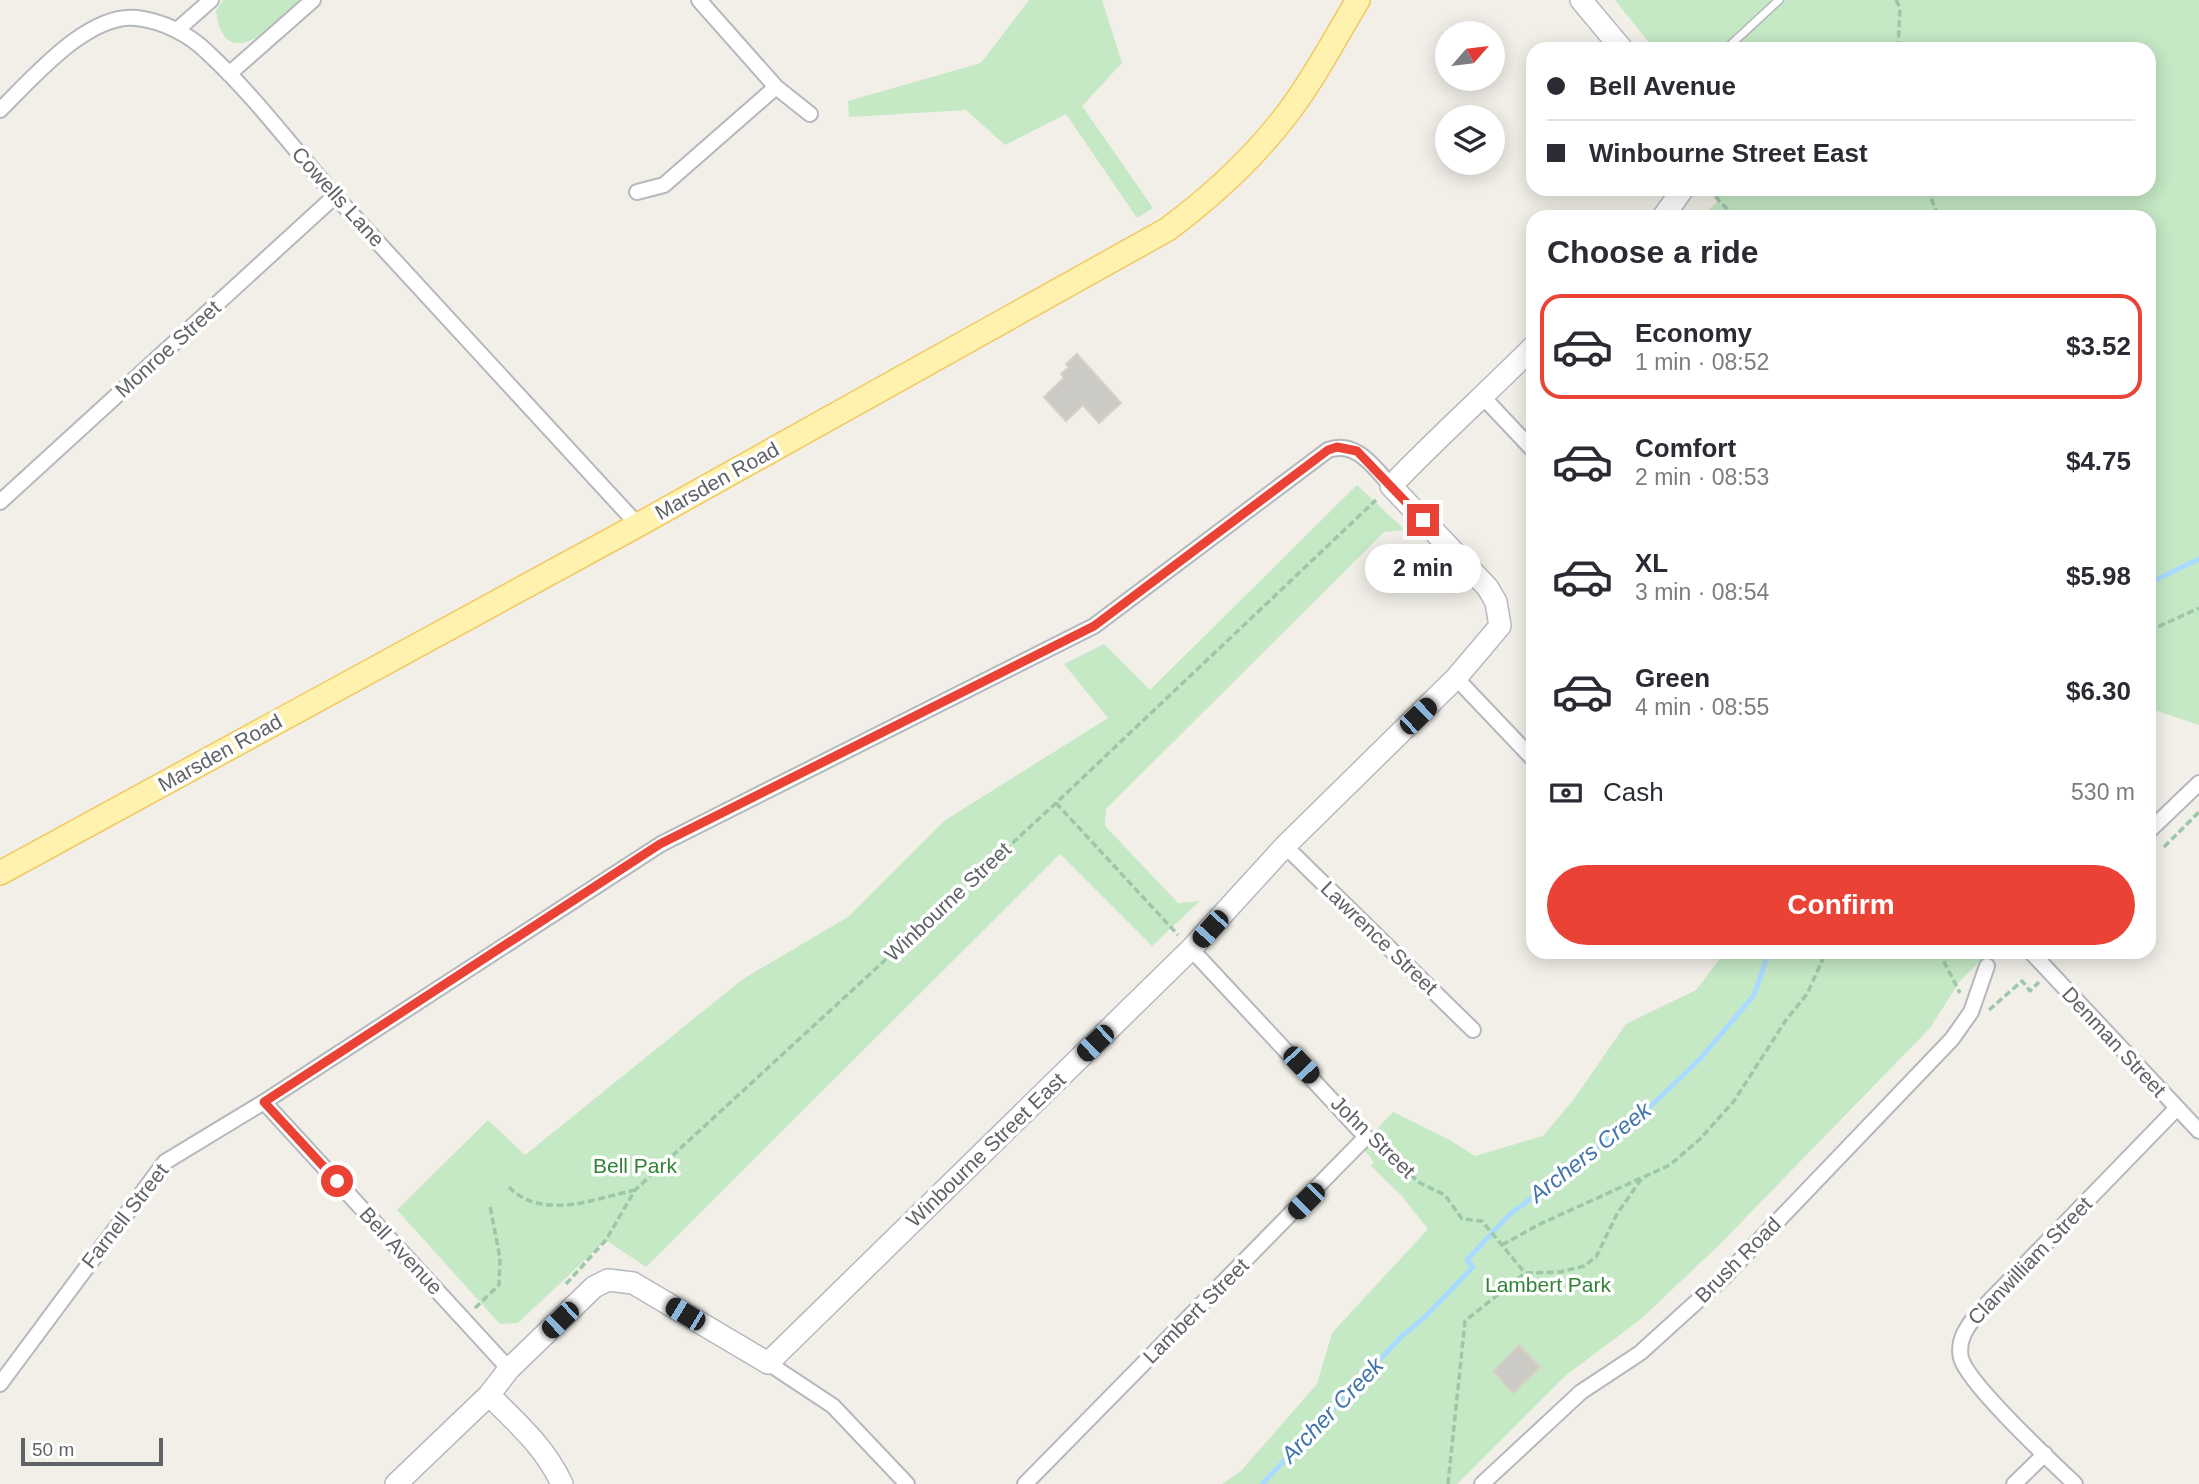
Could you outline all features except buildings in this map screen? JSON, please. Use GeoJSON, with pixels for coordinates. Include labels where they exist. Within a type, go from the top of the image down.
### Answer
{"type":"FeatureCollection","features":[{"type":"Feature","properties":{"kind":"main road","name":"Marsden Road"},"geometry":{"type":"LineString","coordinates":[[0,873],[638,525],[1168,229],[1227,181],[1272,133],[1312,78],[1358,0]]}},
{"type":"Feature","properties":{"kind":"street"},"geometry":{"type":"LineString","coordinates":[[177,30],[211,0]]}},
{"type":"Feature","properties":{"kind":"street"},"geometry":{"type":"LineString","coordinates":[[229,74],[313,0]]}},
{"type":"Feature","properties":{"kind":"street"},"geometry":{"type":"LineString","coordinates":[[699,0],[776,87],[810,114]]}},
{"type":"Feature","properties":{"kind":"street"},"geometry":{"type":"LineString","coordinates":[[1581,0],[1616,42]]}},
{"type":"Feature","properties":{"kind":"street","name":"Cowells Lane"},"geometry":{"type":"LineString","coordinates":[[0,110],[54,57],[94,28],[116,20],[135,18],[177,30],[206,50],[229,74],[335,196],[638,525]]}},
{"type":"Feature","properties":{"kind":"street"},"geometry":{"type":"LineString","coordinates":[[637,192],[664,185],[776,87]]}},
{"type":"Feature","properties":{"kind":"street","name":"Monroe Street"},"geometry":{"type":"LineString","coordinates":[[0,502],[335,196]]}},
{"type":"Feature","properties":{"kind":"street"},"geometry":{"type":"LineString","coordinates":[[1391,486],[1448,427],[1526,354]]}},
{"type":"Feature","properties":{"kind":"street"},"geometry":{"type":"LineString","coordinates":[[1483,397],[1526,443]]}},
{"type":"Feature","properties":{"kind":"street","name":"Farnell Street"},"geometry":{"type":"LineString","coordinates":[[0,1384],[159,1167],[264,1102],[660,844],[1094,626],[1328,450],[1337,447],[1357,451],[1391,486]]}},
{"type":"Feature","properties":{"kind":"street","name":"Winbourne Street East"},"geometry":{"type":"LineString","coordinates":[[768,1363],[1191,949],[1285,846],[1456,678],[1500,626],[1496,602],[1488,588],[1391,486]]}},
{"type":"Feature","properties":{"kind":"street"},"geometry":{"type":"LineString","coordinates":[[1456,678],[1526,752]]}},
{"type":"Feature","properties":{"kind":"street"},"geometry":{"type":"LineString","coordinates":[[2156,824],[2199,783]]}},
{"type":"Feature","properties":{"kind":"street","name":"Lawrence Street"},"geometry":{"type":"LineString","coordinates":[[1285,846],[1473,1030]]}},
{"type":"Feature","properties":{"kind":"street","name":"John Street"},"geometry":{"type":"LineString","coordinates":[[1191,949],[1366,1137]]}},
{"type":"Feature","properties":{"kind":"street","name":"Denman Street"},"geometry":{"type":"LineString","coordinates":[[2037,959],[2199,1131]]}},
{"type":"Feature","properties":{"kind":"street","name":"Brush Road"},"geometry":{"type":"LineString","coordinates":[[1482,1484],[1581,1392],[1640,1353],[1725,1276],[1952,1039],[1971,1012],[1987,966]]}},
{"type":"Feature","properties":{"kind":"street","name":"Bell Avenue"},"geometry":{"type":"LineString","coordinates":[[264,1102],[509,1369]]}},
{"type":"Feature","properties":{"kind":"street","name":"Clanwilliam Street"},"geometry":{"type":"LineString","coordinates":[[2075,1484],[1966,1370],[1960,1343],[1966,1328],[2176,1109]]}},
{"type":"Feature","properties":{"kind":"street","name":"Lambert Street"},"geometry":{"type":"LineString","coordinates":[[1025,1484],[1366,1137]]}},
{"type":"Feature","properties":{"kind":"street"},"geometry":{"type":"LineString","coordinates":[[396,1484],[489,1395],[509,1369],[594,1287],[608,1280],[633,1283],[768,1363],[833,1406],[907,1484]]}},
{"type":"Feature","properties":{"kind":"street"},"geometry":{"type":"LineString","coordinates":[[489,1395],[537,1443],[553,1465],[562,1484]]}},
{"type":"Feature","properties":{"kind":"street"},"geometry":{"type":"LineString","coordinates":[[2014,1484],[2045,1454]]}},
{"type":"Feature","properties":{"kind":"lane"},"geometry":{"type":"LineString","coordinates":[[1734,42],[1779,0]]}},
{"type":"Feature","properties":{"kind":"path"},"geometry":{"type":"LineString","coordinates":[[1896,0],[1900,8],[1898,42]]}},
{"type":"Feature","properties":{"kind":"path"},"geometry":{"type":"LineString","coordinates":[[1716,196],[1728,210]]}},
{"type":"Feature","properties":{"kind":"path","name":"Winbourne Street"},"geometry":{"type":"LineString","coordinates":[[558,1293],[606,1240],[635,1189],[1056,803],[1391,486]]}},
{"type":"Feature","properties":{"kind":"path"},"geometry":{"type":"LineString","coordinates":[[2156,628],[2199,608]]}},
{"type":"Feature","properties":{"kind":"path"},"geometry":{"type":"LineString","coordinates":[[1056,803],[1191,949]]}},
{"type":"Feature","properties":{"kind":"path"},"geometry":{"type":"LineString","coordinates":[[2164,847],[2199,812]]}},
{"type":"Feature","properties":{"kind":"path"},"geometry":{"type":"LineString","coordinates":[[1502,1245],[1540,1224],[1670,1165],[1700,1139],[1734,1101],[1786,1020],[1807,994],[1823,959]]}},
{"type":"Feature","properties":{"kind":"path"},"geometry":{"type":"LineString","coordinates":[[1943,959],[1971,1012],[1982,1016],[2022,981]]}},
{"type":"Feature","properties":{"kind":"path","name":"John Street"},"geometry":{"type":"LineString","coordinates":[[1366,1137],[1420,1182],[1445,1195],[1462,1219],[1482,1222],[1525,1273]]}},
{"type":"Feature","properties":{"kind":"path"},"geometry":{"type":"LineString","coordinates":[[1448,1484],[1465,1321],[1525,1273],[1560,1272],[1590,1262],[1596,1257],[1617,1214],[1642,1177]]}},
{"type":"Feature","properties":{"kind":"path"},"geometry":{"type":"LineString","coordinates":[[509,1186],[520,1198],[534,1204],[552,1206],[579,1203],[635,1189]]}},
{"type":"Feature","properties":{"kind":"path"},"geometry":{"type":"LineString","coordinates":[[464,1319],[499,1285],[500,1258],[490,1206]]}},
{"type":"Feature","properties":{"kind":"green space"},"geometry":{"type":"Polygon","coordinates":[[[223,0],[304,0],[267,31],[241,43],[230,41],[221,31],[216,11],[223,0]]]}},
{"type":"Feature","properties":{"kind":"green space"},"geometry":{"type":"Polygon","coordinates":[[[1029,0],[1102,0],[1122,63],[1082,106],[1153,208],[1137,218],[1066,114],[1005,145],[966,110],[849,117],[848,101],[981,63],[1029,0]]]}},
{"type":"Feature","properties":{"kind":"green space"},"geometry":{"type":"Polygon","coordinates":[[[1615,0],[2199,0],[2199,725],[2156,710],[2156,210],[1708,210],[1718,201],[1717,196],[2156,196],[2156,42],[1648,42],[1615,0]]]}},
{"type":"Feature","properties":{"kind":"green space","name":"Bell Park"},"geometry":{"type":"Polygon","coordinates":[[[1357,485],[1405,530],[1384,532],[1106,809],[1105,826],[1178,903],[1200,901],[1152,946],[1060,854],[646,1267],[606,1240],[518,1323],[500,1324],[397,1210],[488,1120],[525,1155],[743,979],[848,917],[944,821],[1108,718],[1064,664],[1104,644],[1150,690],[1357,485]]]}},
{"type":"Feature","properties":{"kind":"green space","name":"Lambert Park"},"geometry":{"type":"Polygon","coordinates":[[[1720,959],[1982,959],[1960,981],[1930,1028],[1719,1245],[1641,1319],[1565,1376],[1457,1484],[1222,1484],[1241,1471],[1317,1384],[1332,1333],[1428,1229],[1401,1195],[1371,1166],[1374,1162],[1361,1146],[1393,1112],[1448,1139],[1475,1156],[1543,1136],[1574,1099],[1626,1024],[1696,990],[1720,959]]]}},
{"type":"Feature","properties":{"kind":"waterway","name":"Archers Creek"},"geometry":{"type":"LineString","coordinates":[[2156,580],[2199,559]]}},
{"type":"Feature","properties":{"kind":"waterway","name":"Archers Creek"},"geometry":{"type":"LineString","coordinates":[[1262,1484],[1402,1336],[1425,1317],[1473,1267],[1467,1260],[1508,1216],[1650,1107],[1701,1058],[1754,995],[1767,959]]}},
{"type":"Feature","properties":{"kind":"route"},"geometry":{"type":"LineString","coordinates":[[337,1181],[264,1102],[610,874],[660,844],[905,724],[1094,626],[1328,450],[1337,447],[1357,451],[1423,520]]}},
{"type":"Feature","properties":{"kind":"water label","name":"Archer Creek"},"geometry":{"type":"Point","coordinates":[1332,1410]}}]}
